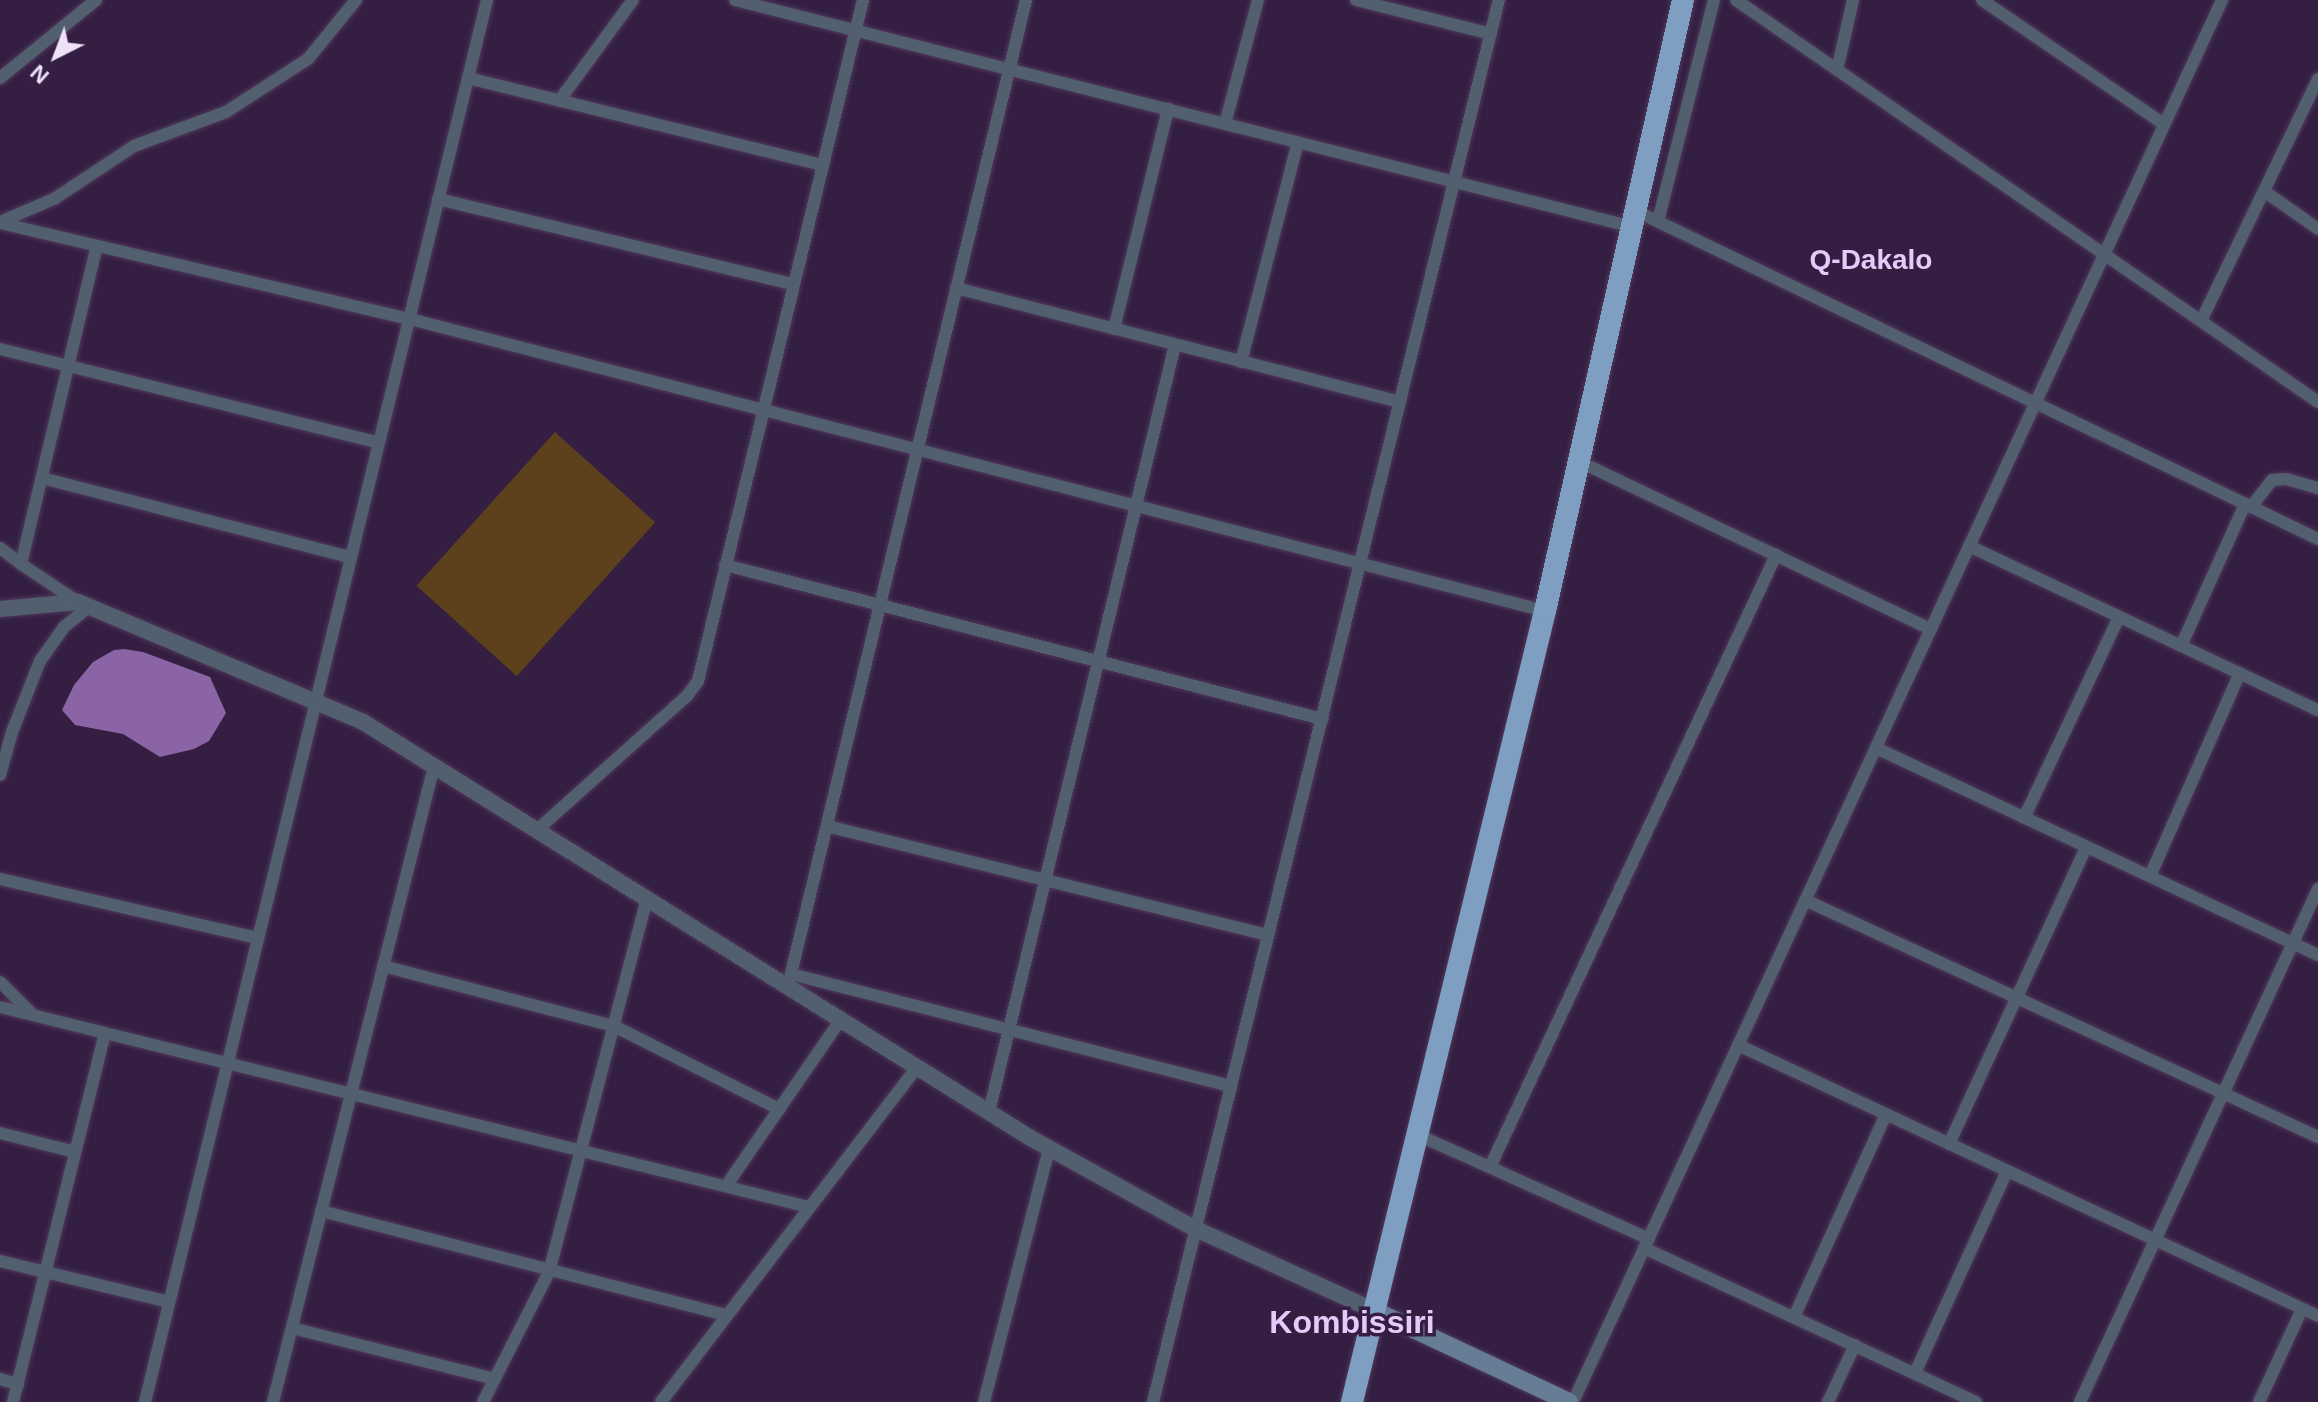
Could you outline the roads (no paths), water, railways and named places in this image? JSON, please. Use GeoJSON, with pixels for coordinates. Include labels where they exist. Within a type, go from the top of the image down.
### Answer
{"type":"FeatureCollection","features":[{"type":"Feature","properties":{"kind":"highway"},"geometry":{"type":"LineString","coordinates":[[1352,1402],[1545,611],[1683,0]]}},
{"type":"Feature","properties":{"kind":"main road"},"geometry":{"type":"LineString","coordinates":[[1375,1311],[1571,1402]]}},
{"type":"Feature","properties":{"kind":"street"},"geometry":{"type":"LineString","coordinates":[[0,78],[96,0]]}},
{"type":"Feature","properties":{"kind":"street"},"geometry":{"type":"LineString","coordinates":[[0,223],[54,199],[134,146],[226,112],[308,59],[356,0]]}},
{"type":"Feature","properties":{"kind":"street"},"geometry":{"type":"LineString","coordinates":[[145,1402],[487,0]]}},
{"type":"Feature","properties":{"kind":"street"},"geometry":{"type":"LineString","coordinates":[[559,101],[633,0]]}},
{"type":"Feature","properties":{"kind":"street"},"geometry":{"type":"LineString","coordinates":[[735,0],[1454,182],[1634,219],[1658,221],[2318,539]]}},
{"type":"Feature","properties":{"kind":"street"},"geometry":{"type":"LineString","coordinates":[[537,830],[687,696],[698,681],[761,409],[863,0]]}},
{"type":"Feature","properties":{"kind":"street"},"geometry":{"type":"LineString","coordinates":[[789,980],[1026,0]]}},
{"type":"Feature","properties":{"kind":"street"},"geometry":{"type":"LineString","coordinates":[[1225,124],[1258,0]]}},
{"type":"Feature","properties":{"kind":"street"},"geometry":{"type":"LineString","coordinates":[[1356,0],[1491,34]]}},
{"type":"Feature","properties":{"kind":"street"},"geometry":{"type":"LineString","coordinates":[[1153,1402],[1499,0]]}},
{"type":"Feature","properties":{"kind":"street"},"geometry":{"type":"LineString","coordinates":[[1658,221],[1714,0]]}},
{"type":"Feature","properties":{"kind":"street"},"geometry":{"type":"LineString","coordinates":[[1736,0],[2318,402]]}},
{"type":"Feature","properties":{"kind":"street"},"geometry":{"type":"LineString","coordinates":[[1837,70],[1853,0]]}},
{"type":"Feature","properties":{"kind":"street"},"geometry":{"type":"LineString","coordinates":[[1982,0],[2164,124]]}},
{"type":"Feature","properties":{"kind":"street"},"geometry":{"type":"LineString","coordinates":[[1571,1402],[1931,629],[2218,1]]}},
{"type":"Feature","properties":{"kind":"street"},"geometry":{"type":"LineString","coordinates":[[468,78],[822,165]]}},
{"type":"Feature","properties":{"kind":"street"},"geometry":{"type":"LineString","coordinates":[[2201,321],[2318,79]]}},
{"type":"Feature","properties":{"kind":"street"},"geometry":{"type":"LineString","coordinates":[[1114,329],[1168,109]]}},
{"type":"Feature","properties":{"kind":"street"},"geometry":{"type":"LineString","coordinates":[[1241,362],[1298,142]]}},
{"type":"Feature","properties":{"kind":"street"},"geometry":{"type":"LineString","coordinates":[[2264,191],[2318,229]]}},
{"type":"Feature","properties":{"kind":"street"},"geometry":{"type":"LineString","coordinates":[[438,199],[792,284]]}},
{"type":"Feature","properties":{"kind":"street"},"geometry":{"type":"LineString","coordinates":[[0,223],[410,319],[1545,611]]}},
{"type":"Feature","properties":{"kind":"street"},"geometry":{"type":"LineString","coordinates":[[21,564],[97,246]]}},
{"type":"Feature","properties":{"kind":"street"},"geometry":{"type":"LineString","coordinates":[[956,288],[1400,402]]}},
{"type":"Feature","properties":{"kind":"street"},"geometry":{"type":"LineString","coordinates":[[989,1112],[1175,345]]}},
{"type":"Feature","properties":{"kind":"street"},"geometry":{"type":"LineString","coordinates":[[0,349],[379,443]]}},
{"type":"Feature","properties":{"kind":"street"},"geometry":{"type":"LineString","coordinates":[[1578,461],[1931,629]]}},
{"type":"Feature","properties":{"kind":"street"},"geometry":{"type":"LineString","coordinates":[[42,478],[350,557]]}},
{"type":"Feature","properties":{"kind":"street"},"geometry":{"type":"LineString","coordinates":[[2181,646],[2248,505],[2272,480],[2286,479],[2318,488]]}},
{"type":"Feature","properties":{"kind":"street"},"geometry":{"type":"LineString","coordinates":[[1969,546],[2318,710]]}},
{"type":"Feature","properties":{"kind":"street"},"geometry":{"type":"LineString","coordinates":[[0,548],[84,604],[363,722],[647,899],[789,980],[841,1019],[1049,1148],[1196,1229],[1375,1311]]}},
{"type":"Feature","properties":{"kind":"street"},"geometry":{"type":"LineString","coordinates":[[0,555],[21,564]]}},
{"type":"Feature","properties":{"kind":"street"},"geometry":{"type":"LineString","coordinates":[[1490,1167],[1776,555]]}},
{"type":"Feature","properties":{"kind":"street"},"geometry":{"type":"LineString","coordinates":[[725,565],[1322,719]]}},
{"type":"Feature","properties":{"kind":"street"},"geometry":{"type":"LineString","coordinates":[[0,609],[84,604]]}},
{"type":"Feature","properties":{"kind":"street"},"geometry":{"type":"LineString","coordinates":[[0,775],[12,732],[40,661],[84,604]]}},
{"type":"Feature","properties":{"kind":"street"},"geometry":{"type":"LineString","coordinates":[[2024,818],[2119,617]]}},
{"type":"Feature","properties":{"kind":"street"},"geometry":{"type":"LineString","coordinates":[[2150,876],[2240,673]]}},
{"type":"Feature","properties":{"kind":"street"},"geometry":{"type":"LineString","coordinates":[[1876,748],[2318,955]]}},
{"type":"Feature","properties":{"kind":"street"},"geometry":{"type":"LineString","coordinates":[[273,1402],[434,766]]}},
{"type":"Feature","properties":{"kind":"street"},"geometry":{"type":"LineString","coordinates":[[827,826],[1268,935]]}},
{"type":"Feature","properties":{"kind":"street"},"geometry":{"type":"LineString","coordinates":[[1949,1144],[2086,847]]}},
{"type":"Feature","properties":{"kind":"street"},"geometry":{"type":"LineString","coordinates":[[0,879],[257,938]]}},
{"type":"Feature","properties":{"kind":"street"},"geometry":{"type":"LineString","coordinates":[[2080,1402],[2318,889]]}},
{"type":"Feature","properties":{"kind":"street"},"geometry":{"type":"LineString","coordinates":[[483,1402],[549,1272],[647,899]]}},
{"type":"Feature","properties":{"kind":"street"},"geometry":{"type":"LineString","coordinates":[[1805,900],[2318,1137]]}},
{"type":"Feature","properties":{"kind":"street"},"geometry":{"type":"LineString","coordinates":[[383,966],[614,1026],[779,1109]]}},
{"type":"Feature","properties":{"kind":"street"},"geometry":{"type":"LineString","coordinates":[[789,980],[1009,1030],[1231,1086]]}},
{"type":"Feature","properties":{"kind":"street"},"geometry":{"type":"LineString","coordinates":[[0,982],[32,1015]]}},
{"type":"Feature","properties":{"kind":"street"},"geometry":{"type":"LineString","coordinates":[[0,1007],[809,1207]]}},
{"type":"Feature","properties":{"kind":"street"},"geometry":{"type":"LineString","coordinates":[[726,1186],[841,1019]]}},
{"type":"Feature","properties":{"kind":"street"},"geometry":{"type":"LineString","coordinates":[[13,1402],[105,1033]]}},
{"type":"Feature","properties":{"kind":"street"},"geometry":{"type":"LineString","coordinates":[[1738,1045],[2318,1316]]}},
{"type":"Feature","properties":{"kind":"street"},"geometry":{"type":"LineString","coordinates":[[661,1402],[917,1067]]}},
{"type":"Feature","properties":{"kind":"street"},"geometry":{"type":"LineString","coordinates":[[1794,1317],[1886,1114]]}},
{"type":"Feature","properties":{"kind":"street"},"geometry":{"type":"LineString","coordinates":[[0,1133],[75,1152]]}},
{"type":"Feature","properties":{"kind":"street"},"geometry":{"type":"LineString","coordinates":[[1418,1135],[1976,1402]]}},
{"type":"Feature","properties":{"kind":"street"},"geometry":{"type":"LineString","coordinates":[[984,1402],[1049,1148]]}},
{"type":"Feature","properties":{"kind":"street"},"geometry":{"type":"LineString","coordinates":[[1915,1373],[2007,1171]]}},
{"type":"Feature","properties":{"kind":"street"},"geometry":{"type":"LineString","coordinates":[[321,1211],[549,1272],[727,1315]]}},
{"type":"Feature","properties":{"kind":"street"},"geometry":{"type":"LineString","coordinates":[[0,1261],[169,1302]]}},
{"type":"Feature","properties":{"kind":"street"},"geometry":{"type":"LineString","coordinates":[[2259,1402],[2302,1309]]}},
{"type":"Feature","properties":{"kind":"street"},"geometry":{"type":"LineString","coordinates":[[292,1328],[495,1379]]}},
{"type":"Feature","properties":{"kind":"street"},"geometry":{"type":"LineString","coordinates":[[1828,1402],[1855,1345]]}},
{"type":"Feature","properties":{"kind":"street"},"geometry":{"type":"LineString","coordinates":[[0,1379],[18,1384]]}},
{"type":"Feature","properties":{"kind":"district","name":"Q-Dakalo"},"geometry":{"type":"Point","coordinates":[1871,260]}},
{"type":"Feature","properties":{"kind":"district","name":"Kombissiri"},"geometry":{"type":"Point","coordinates":[1352,1322]}}]}
